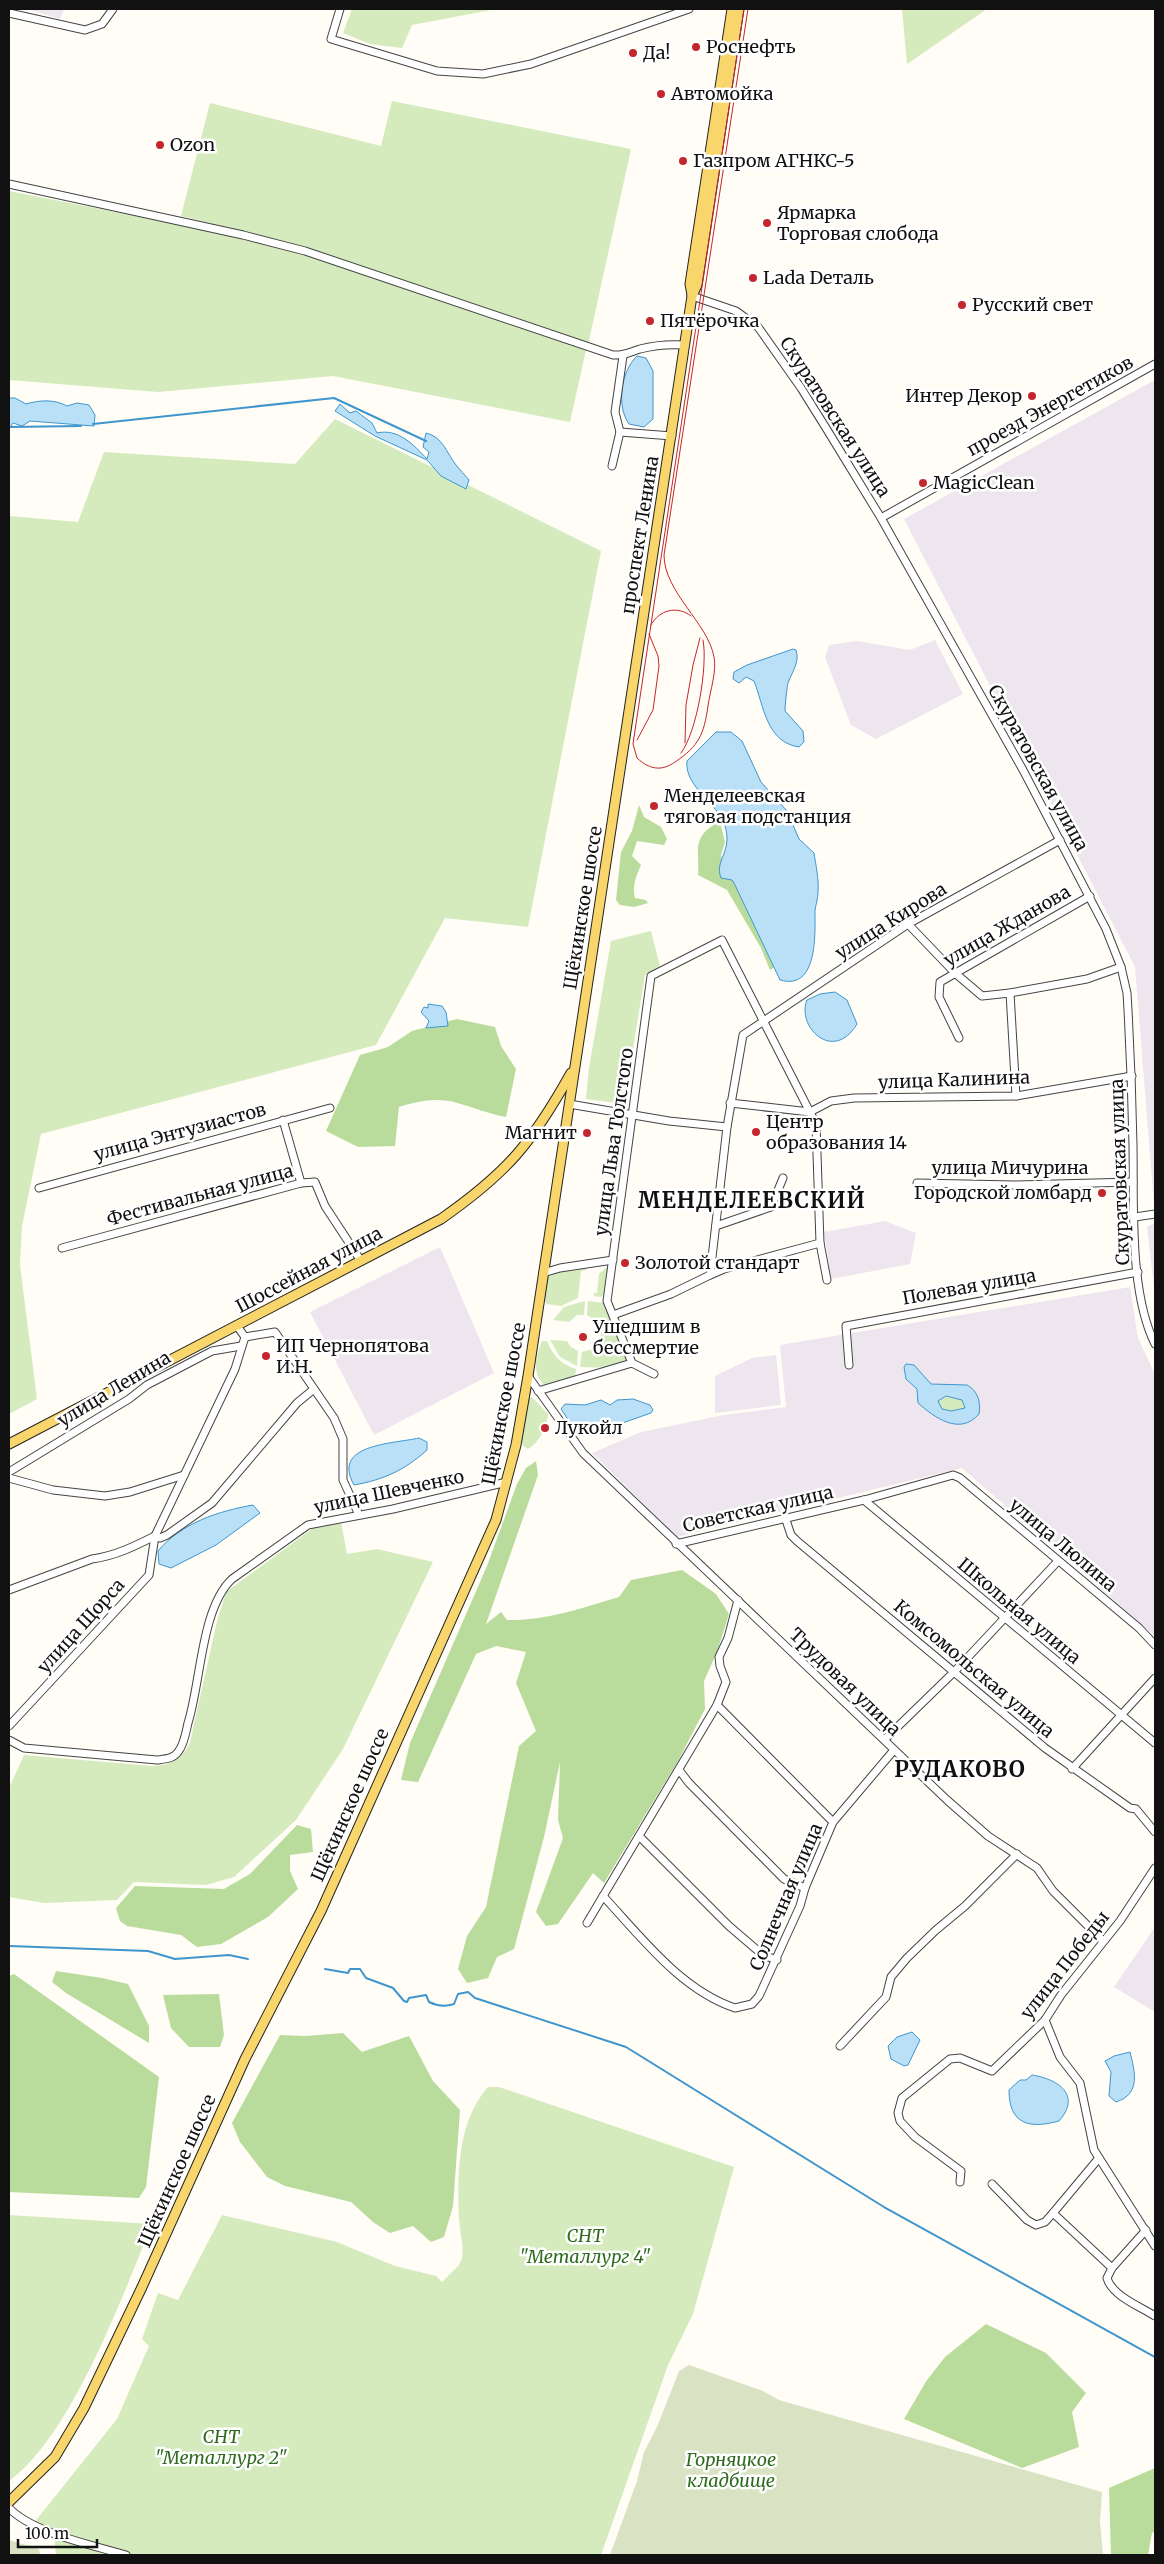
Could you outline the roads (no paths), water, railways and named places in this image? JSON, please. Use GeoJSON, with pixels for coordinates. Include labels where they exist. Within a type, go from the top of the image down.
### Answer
{"type":"FeatureCollection","features":[{"type":"Feature","properties":{"kind":"main road","name":"проспект Ленина"},"geometry":{"type":"LineString","coordinates":[[712,166],[732,9]]}},
{"type":"Feature","properties":{"kind":"main road","name":"проспект Ленина"},"geometry":{"type":"LineString","coordinates":[[619,779],[686,345],[692,296],[690,284],[739,9]]}},
{"type":"Feature","properties":{"kind":"main road","name":"Щёкинское шоссе"},"geometry":{"type":"LineString","coordinates":[[9,2502],[55,2457],[84,2408],[142,2287],[245,2059],[321,1911],[496,1520],[507,1482],[528,1376],[619,779]]}},
{"type":"Feature","properties":{"kind":"main road","name":"Шоссейная улица"},"geometry":{"type":"LineString","coordinates":[[9,1444],[441,1219],[501,1173],[535,1135],[575,1066]]}},
{"type":"Feature","properties":{"kind":"street"},"geometry":{"type":"LineString","coordinates":[[9,13],[85,30],[102,24],[113,9]]}},
{"type":"Feature","properties":{"kind":"street"},"geometry":{"type":"LineString","coordinates":[[340,9],[331,38],[437,71],[483,74],[530,64],[689,9]]}},
{"type":"Feature","properties":{"kind":"street"},"geometry":{"type":"LineString","coordinates":[[9,184],[243,235],[305,251],[586,347],[623,356],[666,344],[686,345]]}},
{"type":"Feature","properties":{"kind":"street","name":"Скуратовская улица"},"geometry":{"type":"LineString","coordinates":[[692,296],[736,311],[758,327],[801,388],[881,518],[1090,896],[1121,967],[1127,993],[1132,1076],[1138,1272],[1149,1332],[1155,1344]]}},
{"type":"Feature","properties":{"kind":"street"},"geometry":{"type":"LineString","coordinates":[[612,466],[620,432],[615,412],[623,356]]}},
{"type":"Feature","properties":{"kind":"street","name":"проезд Энергетиков"},"geometry":{"type":"LineString","coordinates":[[881,518],[1155,364]]}},
{"type":"Feature","properties":{"kind":"street"},"geometry":{"type":"LineString","coordinates":[[620,432],[672,436]]}},
{"type":"Feature","properties":{"kind":"street","name":"улица Кирова"},"geometry":{"type":"LineString","coordinates":[[730,1103],[743,1034],[908,924],[1060,840]]}},
{"type":"Feature","properties":{"kind":"street","name":"улица Жданова"},"geometry":{"type":"LineString","coordinates":[[960,1038],[939,997],[940,982],[1090,896]]}},
{"type":"Feature","properties":{"kind":"street"},"geometry":{"type":"LineString","coordinates":[[908,924],[955,973],[982,996],[1010,993],[1087,979],[1121,967]]}},
{"type":"Feature","properties":{"kind":"street","name":"улица Льва Толстого"},"geometry":{"type":"LineString","coordinates":[[632,1363],[607,1301],[651,976],[722,940],[764,1020]]}},
{"type":"Feature","properties":{"kind":"street"},"geometry":{"type":"LineString","coordinates":[[1010,993],[1016,1096]]}},
{"type":"Feature","properties":{"kind":"street"},"geometry":{"type":"LineString","coordinates":[[764,1020],[816,1124],[820,1243],[827,1280]]}},
{"type":"Feature","properties":{"kind":"street","name":"улица Калинина"},"geometry":{"type":"LineString","coordinates":[[810,1112],[831,1101],[854,1098],[1016,1096],[1132,1076]]}},
{"type":"Feature","properties":{"kind":"street"},"geometry":{"type":"LineString","coordinates":[[710,1275],[730,1103],[810,1112]]}},
{"type":"Feature","properties":{"kind":"street"},"geometry":{"type":"LineString","coordinates":[[569,1104],[632,1116],[727,1127]]}},
{"type":"Feature","properties":{"kind":"street","name":"улица Энтузиастов"},"geometry":{"type":"LineString","coordinates":[[39,1188],[330,1108]]}},
{"type":"Feature","properties":{"kind":"street"},"geometry":{"type":"LineString","coordinates":[[283,1120],[301,1183]]}},
{"type":"Feature","properties":{"kind":"street"},"geometry":{"type":"LineString","coordinates":[[716,1226],[771,1207],[783,1178]]}},
{"type":"Feature","properties":{"kind":"street","name":"Фестивальная улица"},"geometry":{"type":"LineString","coordinates":[[62,1248],[301,1183],[315,1182],[325,1206],[361,1261]]}},
{"type":"Feature","properties":{"kind":"street","name":"улица Мичурина"},"geometry":{"type":"LineString","coordinates":[[917,1183],[1014,1186],[1134,1182]]}},
{"type":"Feature","properties":{"kind":"street"},"geometry":{"type":"LineString","coordinates":[[1135,1216],[1155,1214]]}},
{"type":"Feature","properties":{"kind":"street"},"geometry":{"type":"LineString","coordinates":[[613,1315],[671,1294],[724,1269],[820,1243]]}},
{"type":"Feature","properties":{"kind":"street"},"geometry":{"type":"LineString","coordinates":[[543,1273],[560,1268],[613,1260]]}},
{"type":"Feature","properties":{"kind":"street","name":"Полевая улица"},"geometry":{"type":"LineString","coordinates":[[849,1365],[846,1326],[1138,1272]]}},
{"type":"Feature","properties":{"kind":"street"},"geometry":{"type":"LineString","coordinates":[[237,1326],[245,1337]]}},
{"type":"Feature","properties":{"kind":"street"},"geometry":{"type":"LineString","coordinates":[[245,1337],[275,1332],[334,1418],[343,1438],[343,1480],[359,1515]]}},
{"type":"Feature","properties":{"kind":"street"},"geometry":{"type":"LineString","coordinates":[[156,1536],[236,1369],[245,1337]]}},
{"type":"Feature","properties":{"kind":"street","name":"улица Ленина"},"geometry":{"type":"LineString","coordinates":[[9,1472],[129,1399],[146,1385],[212,1351],[241,1346]]}},
{"type":"Feature","properties":{"kind":"street"},"geometry":{"type":"LineString","coordinates":[[538,1391],[632,1363],[654,1374]]}},
{"type":"Feature","properties":{"kind":"street","name":"Советская улица"},"geometry":{"type":"LineString","coordinates":[[528,1376],[583,1453],[676,1544],[864,1500],[948,1477]]}},
{"type":"Feature","properties":{"kind":"street"},"geometry":{"type":"LineString","coordinates":[[9,1590],[92,1559],[105,1557],[156,1536],[160,1538],[167,1535],[212,1502],[297,1403],[314,1388]]}},
{"type":"Feature","properties":{"kind":"street"},"geometry":{"type":"LineString","coordinates":[[9,1478],[53,1490],[106,1496],[130,1492],[184,1475]]}},
{"type":"Feature","properties":{"kind":"street","name":"улица Люлина"},"geometry":{"type":"LineString","coordinates":[[948,1477],[953,1475],[960,1478],[1139,1628],[1155,1645]]}},
{"type":"Feature","properties":{"kind":"street","name":"улица Шевченко"},"geometry":{"type":"LineString","coordinates":[[9,1740],[24,1748],[158,1760],[172,1757],[178,1752],[187,1727],[201,1671],[204,1637],[222,1588],[308,1525],[507,1482]]}},
{"type":"Feature","properties":{"kind":"street","name":"Школьная улица"},"geometry":{"type":"LineString","coordinates":[[864,1500],[1155,1743]]}},
{"type":"Feature","properties":{"kind":"street","name":"Комсомольская улица"},"geometry":{"type":"LineString","coordinates":[[785,1517],[791,1535],[797,1541],[1072,1769],[1130,1808],[1136,1809],[1155,1832]]}},
{"type":"Feature","properties":{"kind":"street","name":"улица Щорса"},"geometry":{"type":"LineString","coordinates":[[9,1726],[149,1575],[156,1536]]}},
{"type":"Feature","properties":{"kind":"street","name":"Трудовая улица"},"geometry":{"type":"LineString","coordinates":[[676,1544],[738,1600],[947,1800],[988,1836],[1037,1868],[1053,1891],[1102,1940]]}},
{"type":"Feature","properties":{"kind":"street"},"geometry":{"type":"LineString","coordinates":[[885,1739],[1005,1619],[1058,1561]]}},
{"type":"Feature","properties":{"kind":"street"},"geometry":{"type":"LineString","coordinates":[[587,1923],[680,1770],[717,1705],[726,1682],[719,1657],[728,1638],[738,1600]]}},
{"type":"Feature","properties":{"kind":"street"},"geometry":{"type":"LineString","coordinates":[[1072,1769],[1155,1678]]}},
{"type":"Feature","properties":{"kind":"street"},"geometry":{"type":"LineString","coordinates":[[717,1705],[833,1822]]}},
{"type":"Feature","properties":{"kind":"street","name":"Солнечная улица"},"geometry":{"type":"LineString","coordinates":[[603,1896],[650,1946],[693,1987],[726,2005],[744,2008],[752,2004],[759,1996],[777,1960],[800,1906],[804,1888],[833,1822],[894,1750]]}},
{"type":"Feature","properties":{"kind":"street"},"geometry":{"type":"LineString","coordinates":[[680,1770],[689,1783],[784,1878],[804,1888]]}},
{"type":"Feature","properties":{"kind":"street"},"geometry":{"type":"LineString","coordinates":[[639,1836],[729,1926],[763,1955],[777,1960]]}},
{"type":"Feature","properties":{"kind":"street"},"geometry":{"type":"LineString","coordinates":[[840,2046],[886,1996],[891,1977],[907,1958],[936,1930],[966,1906],[1017,1854]]}},
{"type":"Feature","properties":{"kind":"street","name":"улица Победы"},"geometry":{"type":"LineString","coordinates":[[960,2182],[961,2171],[916,2137],[900,2121],[898,2113],[902,2098],[950,2058],[960,2058],[992,2071],[1045,2020],[1102,1940],[1120,1920],[1155,1868]]}},
{"type":"Feature","properties":{"kind":"street"},"geometry":{"type":"LineString","coordinates":[[1045,2020],[1060,2057],[1080,2083],[1094,2150],[1155,2246]]}},
{"type":"Feature","properties":{"kind":"street"},"geometry":{"type":"LineString","coordinates":[[992,2184],[1027,2220],[1036,2225],[1045,2222],[1054,2213],[1100,2158]]}},
{"type":"Feature","properties":{"kind":"street"},"geometry":{"type":"LineString","coordinates":[[1054,2213],[1112,2268]]}},
{"type":"Feature","properties":{"kind":"street"},"geometry":{"type":"LineString","coordinates":[[1146,2230],[1112,2268],[1107,2278],[1109,2285],[1155,2316]]}},
{"type":"Feature","properties":{"kind":"street"},"geometry":{"type":"LineString","coordinates":[[9,2508],[20,2518],[40,2527],[126,2555]]}},
{"type":"Feature","properties":{"kind":"water"},"geometry":{"type":"Polygon","coordinates":[[[637,356],[646,358],[653,371],[653,419],[644,427],[629,424],[625,417],[622,399],[622,389],[627,370],[637,356]]]}},
{"type":"Feature","properties":{"kind":"water"},"geometry":{"type":"Polygon","coordinates":[[[9,398],[15,398],[26,404],[47,401],[67,406],[77,403],[89,405],[95,415],[94,426],[30,421],[22,426],[13,423],[9,429],[9,398]]]}},
{"type":"Feature","properties":{"kind":"water"},"geometry":{"type":"Polygon","coordinates":[[[340,404],[350,413],[356,411],[372,423],[377,433],[385,432],[399,435],[417,448],[427,459],[429,452],[423,447],[426,433],[432,435],[440,441],[469,480],[466,489],[441,476],[427,460],[375,436],[335,411],[340,404]]]}},
{"type":"Feature","properties":{"kind":"water"},"geometry":{"type":"Polygon","coordinates":[[[793,649],[796,650],[797,659],[788,685],[785,711],[803,731],[804,742],[799,747],[788,744],[773,731],[764,712],[754,681],[746,677],[739,683],[733,679],[734,672],[747,665],[793,649]]]}},
{"type":"Feature","properties":{"kind":"water"},"geometry":{"type":"Polygon","coordinates":[[[716,732],[731,732],[742,741],[761,782],[787,811],[799,839],[814,853],[818,896],[815,910],[812,958],[808,969],[802,977],[792,981],[780,980],[735,885],[732,880],[721,878],[720,866],[727,843],[725,826],[716,810],[696,787],[687,770],[687,761],[716,732]]]}},
{"type":"Feature","properties":{"kind":"water"},"geometry":{"type":"Polygon","coordinates":[[[835,992],[847,1000],[857,1024],[848,1036],[838,1041],[828,1041],[819,1037],[812,1030],[805,1010],[807,1000],[820,994],[835,992]]]}},
{"type":"Feature","properties":{"kind":"water"},"geometry":{"type":"Polygon","coordinates":[[[428,1004],[442,1006],[446,1012],[448,1026],[426,1028],[429,1021],[421,1012],[424,1007],[428,1008],[428,1004]]]}},
{"type":"Feature","properties":{"kind":"water"},"geometry":{"type":"Polygon","coordinates":[[[906,1364],[914,1365],[931,1384],[967,1385],[971,1387],[978,1397],[980,1405],[979,1414],[964,1424],[956,1424],[940,1419],[932,1414],[918,1403],[917,1389],[906,1379],[904,1367],[906,1364]],[[946,1396],[938,1401],[942,1409],[951,1411],[965,1408],[962,1400],[946,1396]]]}},
{"type":"Feature","properties":{"kind":"water"},"geometry":{"type":"Polygon","coordinates":[[[633,1399],[650,1405],[653,1410],[651,1413],[588,1435],[577,1433],[561,1409],[565,1404],[585,1405],[601,1400],[610,1405],[617,1400],[633,1399]]]}},
{"type":"Feature","properties":{"kind":"water"},"geometry":{"type":"Polygon","coordinates":[[[419,1438],[427,1442],[427,1450],[402,1469],[375,1480],[354,1485],[349,1471],[351,1461],[357,1454],[368,1448],[419,1438]]]}},
{"type":"Feature","properties":{"kind":"water"},"geometry":{"type":"Polygon","coordinates":[[[253,1505],[260,1513],[216,1545],[171,1568],[159,1564],[158,1551],[167,1541],[189,1526],[214,1515],[253,1505]]]}},
{"type":"Feature","properties":{"kind":"water"},"geometry":{"type":"Polygon","coordinates":[[[912,2032],[920,2040],[908,2065],[904,2066],[891,2059],[888,2046],[897,2037],[912,2032]]]}},
{"type":"Feature","properties":{"kind":"water"},"geometry":{"type":"Polygon","coordinates":[[[1130,2052],[1134,2074],[1133,2088],[1129,2094],[1116,2102],[1109,2096],[1111,2072],[1105,2061],[1114,2056],[1130,2052]]]}},
{"type":"Feature","properties":{"kind":"water"},"geometry":{"type":"Polygon","coordinates":[[[1032,2075],[1050,2080],[1064,2090],[1068,2103],[1066,2112],[1059,2121],[1030,2124],[1023,2122],[1013,2111],[1009,2090],[1020,2080],[1026,2080],[1032,2075]]]}},
{"type":"Feature","properties":{"kind":"waterway"},"geometry":{"type":"LineString","coordinates":[[93,424],[334,398],[426,441]]}},
{"type":"Feature","properties":{"kind":"waterway"},"geometry":{"type":"LineString","coordinates":[[9,427],[81,426]]}},
{"type":"Feature","properties":{"kind":"waterway"},"geometry":{"type":"LineString","coordinates":[[9,1946],[148,1951],[175,1959],[229,1955],[248,1959]]}},
{"type":"Feature","properties":{"kind":"waterway"},"geometry":{"type":"LineString","coordinates":[[325,1969],[348,1973],[350,1969],[360,1969],[366,1978],[393,1988],[407,2002],[409,1998],[426,1995],[429,2002],[447,2006],[454,2004],[458,1994],[468,1992],[475,1998],[626,2047],[884,2207],[1155,2357]]}},
{"type":"Feature","properties":{"kind":"tram line"},"geometry":{"type":"LineString","coordinates":[[744,9],[633,744],[637,758],[646,765],[655,768],[665,767],[675,762],[690,750],[699,739],[705,724],[714,675],[715,663],[710,644],[671,582],[666,569],[664,555],[748,9]]}},
{"type":"Feature","properties":{"kind":"tram line"},"geometry":{"type":"LineString","coordinates":[[651,625],[659,616],[669,611],[680,611],[691,616]]}},
{"type":"Feature","properties":{"kind":"tram line"},"geometry":{"type":"LineString","coordinates":[[637,740],[653,710],[659,666],[658,656],[649,634]]}},
{"type":"Feature","properties":{"kind":"tram line"},"geometry":{"type":"LineString","coordinates":[[685,743],[686,705],[700,638]]}},
{"type":"Feature","properties":{"kind":"tram line"},"geometry":{"type":"LineString","coordinates":[[681,753],[692,730],[700,698],[704,666],[703,640]]}},
{"type":"Feature","properties":{"kind":"place","name":"Роснефть"},"geometry":{"type":"Point","coordinates":[696,47]}},
{"type":"Feature","properties":{"kind":"place","name":"Да!"},"geometry":{"type":"Point","coordinates":[633,53]}},
{"type":"Feature","properties":{"kind":"place","name":"Автомойка"},"geometry":{"type":"Point","coordinates":[661,94]}},
{"type":"Feature","properties":{"kind":"place","name":"Ozon"},"geometry":{"type":"Point","coordinates":[160,145]}},
{"type":"Feature","properties":{"kind":"place","name":"Газпром АГНКС-5"},"geometry":{"type":"Point","coordinates":[683,161]}},
{"type":"Feature","properties":{"kind":"place","name":"Ярмарка Торговая слобода"},"geometry":{"type":"Point","coordinates":[767,223]}},
{"type":"Feature","properties":{"kind":"place","name":"Lada Dеталь"},"geometry":{"type":"Point","coordinates":[753,278]}},
{"type":"Feature","properties":{"kind":"place","name":"Русский свет"},"geometry":{"type":"Point","coordinates":[962,305]}},
{"type":"Feature","properties":{"kind":"place","name":"Пятёрочка"},"geometry":{"type":"Point","coordinates":[650,321]}},
{"type":"Feature","properties":{"kind":"place","name":"Интер Декор"},"geometry":{"type":"Point","coordinates":[1032,396]}},
{"type":"Feature","properties":{"kind":"place","name":"MagicClean"},"geometry":{"type":"Point","coordinates":[923,483]}},
{"type":"Feature","properties":{"kind":"place","name":"Менделеевская тяговая подстанция"},"geometry":{"type":"Point","coordinates":[654,806]}},
{"type":"Feature","properties":{"kind":"place","name":"Центр образования 14"},"geometry":{"type":"Point","coordinates":[756,1132]}},
{"type":"Feature","properties":{"kind":"place","name":"Магнит"},"geometry":{"type":"Point","coordinates":[587,1133]}},
{"type":"Feature","properties":{"kind":"place","name":"Городской ломбард"},"geometry":{"type":"Point","coordinates":[1102,1193]}},
{"type":"Feature","properties":{"kind":"place","name":"Золотой стандарт"},"geometry":{"type":"Point","coordinates":[625,1263]}},
{"type":"Feature","properties":{"kind":"place","name":"Ушедшим в бессмертие"},"geometry":{"type":"Point","coordinates":[583,1337]}},
{"type":"Feature","properties":{"kind":"place","name":"ИП Чернопятова И.Н."},"geometry":{"type":"Point","coordinates":[266,1356]}},
{"type":"Feature","properties":{"kind":"place","name":"Лукойл"},"geometry":{"type":"Point","coordinates":[545,1428]}},
{"type":"Feature","properties":{"kind":"district","name":"МЕНДЕЛЕЕВСКИЙ"},"geometry":{"type":"Point","coordinates":[752,1200]}},
{"type":"Feature","properties":{"kind":"district","name":"РУДАКОВО"},"geometry":{"type":"Point","coordinates":[960,1769]}},
{"type":"Feature","properties":{"kind":"park label","name":"СНТ \"Металлург 4\""},"geometry":{"type":"Point","coordinates":[585,2246]}},
{"type":"Feature","properties":{"kind":"park label","name":"СНТ \"Металлург 2\""},"geometry":{"type":"Point","coordinates":[221,2447]}},
{"type":"Feature","properties":{"kind":"park label","name":"Горняцкое кладбище"},"geometry":{"type":"Point","coordinates":[731,2470]}}]}
